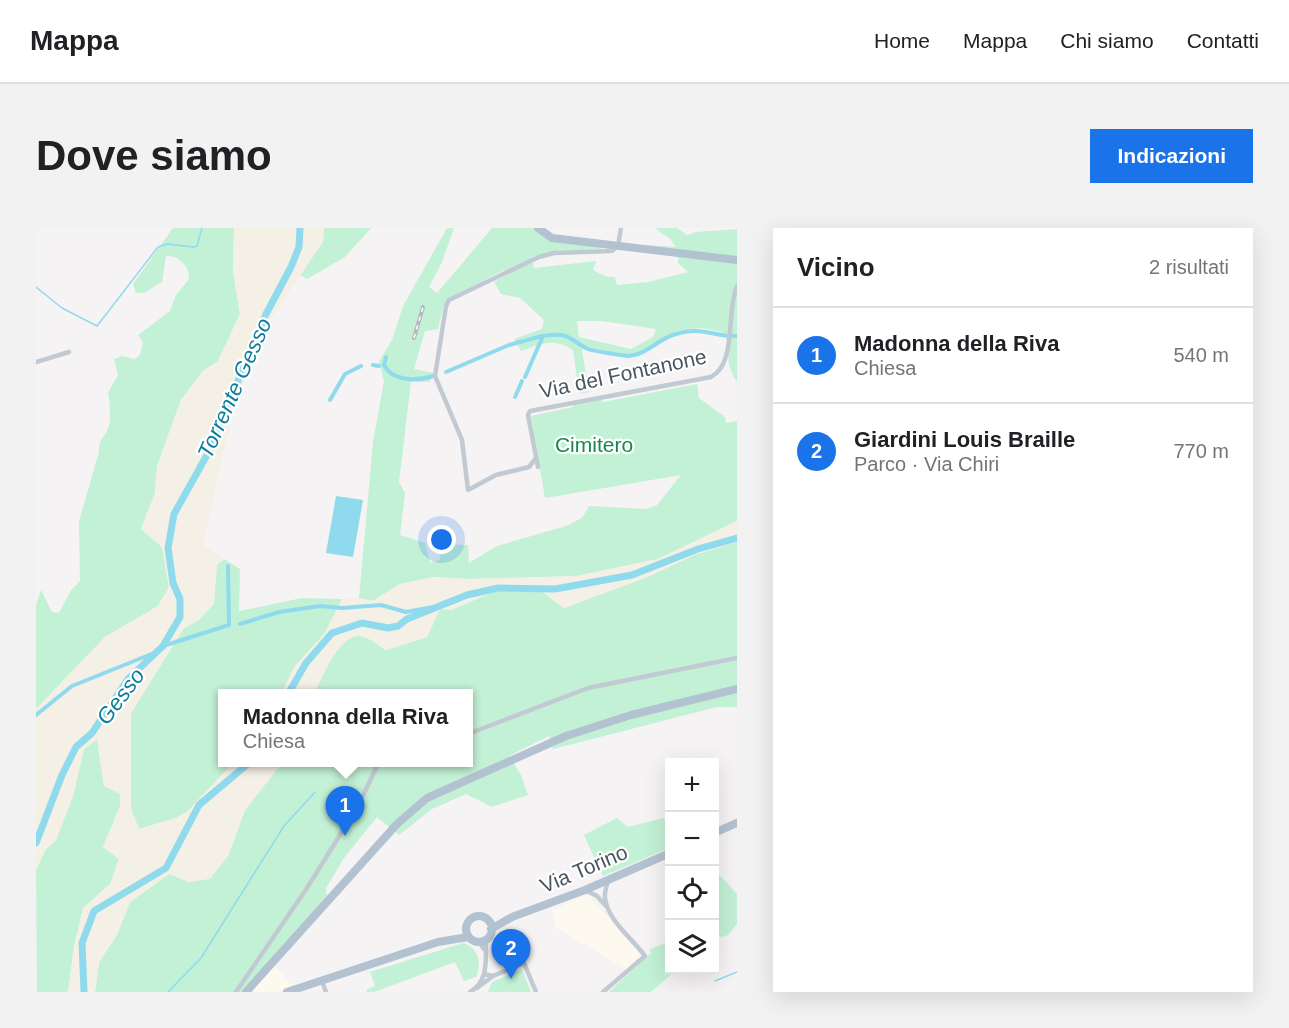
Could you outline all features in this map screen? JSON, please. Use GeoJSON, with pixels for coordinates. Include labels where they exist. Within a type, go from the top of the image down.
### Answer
{"type":"FeatureCollection","features":[{"type":"Feature","properties":{"kind":"main road"},"geometry":{"type":"LineString","coordinates":[[538,228],[552,238],[737,260]]}},
{"type":"Feature","properties":{"kind":"main road"},"geometry":{"type":"LineString","coordinates":[[246,992],[397,824],[427,798],[566,736],[631,715],[737,689]]}},
{"type":"Feature","properties":{"kind":"main road"},"geometry":{"type":"LineString","coordinates":[[719,831],[737,823]]}},
{"type":"Feature","properties":{"kind":"main road","name":"Via Torino"},"geometry":{"type":"LineString","coordinates":[[467,933],[468,922],[475,917],[490,926],[585,890],[665,855]]}},
{"type":"Feature","properties":{"kind":"main road"},"geometry":{"type":"LineString","coordinates":[[288,992],[467,933],[483,941],[490,926]]}},
{"type":"Feature","properties":{"kind":"street"},"geometry":{"type":"LineString","coordinates":[[536,458],[529,467],[496,475],[468,490],[462,440],[435,376],[449,300],[554,252],[612,251],[618,246],[621,228]]}},
{"type":"Feature","properties":{"kind":"street","name":"Via del Fontanone"},"geometry":{"type":"LineString","coordinates":[[538,467],[528,415],[530,411],[711,377],[719,372],[725,363],[737,286]]}},
{"type":"Feature","properties":{"kind":"street"},"geometry":{"type":"LineString","coordinates":[[36,362],[69,352]]}},
{"type":"Feature","properties":{"kind":"street"},"geometry":{"type":"LineString","coordinates":[[473,732],[588,688],[737,658]]}},
{"type":"Feature","properties":{"kind":"street"},"geometry":{"type":"LineString","coordinates":[[236,992],[307,888],[358,806],[377,767]]}},
{"type":"Feature","properties":{"kind":"street"},"geometry":{"type":"LineString","coordinates":[[604,896],[608,880]]}},
{"type":"Feature","properties":{"kind":"street"},"geometry":{"type":"LineString","coordinates":[[596,885],[597,896]]}},
{"type":"Feature","properties":{"kind":"street"},"geometry":{"type":"LineString","coordinates":[[596,885],[621,928],[645,956],[603,992]]}},
{"type":"Feature","properties":{"kind":"street"},"geometry":{"type":"LineString","coordinates":[[585,890],[597,896],[610,910]]}},
{"type":"Feature","properties":{"kind":"street"},"geometry":{"type":"LineString","coordinates":[[472,991],[485,971],[486,952],[483,941]]}},
{"type":"Feature","properties":{"kind":"street"},"geometry":{"type":"LineString","coordinates":[[485,971],[503,970],[524,963],[536,992]]}},
{"type":"Feature","properties":{"kind":"street"},"geometry":{"type":"LineString","coordinates":[[472,991],[503,970]]}},
{"type":"Feature","properties":{"kind":"street"},"geometry":{"type":"LineString","coordinates":[[485,971],[493,976]]}},
{"type":"Feature","properties":{"kind":"street"},"geometry":{"type":"LineString","coordinates":[[322,981],[326,992]]}},
{"type":"Feature","properties":{"kind":"shaded area"},"geometry":{"type":"Polygon","coordinates":[[[588,895],[642,955],[626,969],[555,927],[552,910],[588,895]]]}},
{"type":"Feature","properties":{"kind":"shaded area"},"geometry":{"type":"Polygon","coordinates":[[[274,965],[293,987],[275,992],[255,992],[252,989],[274,965]]]}},
{"type":"Feature","properties":{"kind":"green space"},"geometry":{"type":"Polygon","coordinates":[[[173,228],[234,228],[233,271],[240,314],[218,361],[203,371],[181,400],[157,466],[155,493],[141,529],[162,547],[169,587],[158,606],[105,637],[36,709],[36,605],[41,590],[52,612],[59,613],[71,590],[80,581],[79,521],[100,443],[110,423],[108,393],[118,375],[114,359],[122,356],[134,359],[140,355],[143,342],[138,335],[170,311],[176,295],[189,279],[188,270],[183,263],[175,257],[166,256],[162,282],[144,293],[136,293],[133,284],[173,228]]]}},
{"type":"Feature","properties":{"kind":"green space"},"geometry":{"type":"Polygon","coordinates":[[[324,228],[371,228],[345,257],[307,279],[299,274],[323,242],[324,228]]]}},
{"type":"Feature","properties":{"kind":"green space","name":"Cimitero"},"geometry":{"type":"Polygon","coordinates":[[[447,228],[454,228],[442,262],[429,287],[437,293],[492,228],[535,228],[537,232],[601,246],[601,249],[555,251],[532,257],[534,268],[596,261],[593,270],[607,277],[615,277],[617,285],[648,282],[688,272],[678,263],[678,252],[644,249],[643,245],[676,247],[670,239],[655,228],[677,228],[687,235],[737,229],[737,382],[729,365],[728,356],[731,347],[722,332],[701,328],[677,331],[639,353],[625,355],[584,346],[582,351],[589,392],[579,394],[573,350],[560,344],[547,343],[521,351],[514,339],[542,329],[544,320],[520,298],[501,294],[494,282],[508,274],[504,270],[449,298],[443,307],[438,329],[425,331],[414,369],[433,373],[434,376],[429,382],[411,382],[399,482],[405,493],[400,535],[425,543],[430,563],[440,560],[441,544],[468,545],[469,563],[497,546],[566,526],[582,518],[589,506],[647,509],[657,505],[681,475],[545,498],[531,416],[573,407],[573,404],[602,399],[603,402],[697,384],[699,398],[725,417],[726,423],[737,421],[737,521],[658,559],[577,576],[467,579],[434,577],[400,584],[373,601],[359,598],[373,442],[384,381],[379,361],[392,340],[403,306],[447,228]],[[577,321],[579,337],[631,349],[653,337],[656,329],[602,321],[577,321]]]}},
{"type":"Feature","properties":{"kind":"green space"},"geometry":{"type":"Polygon","coordinates":[[[737,542],[737,707],[717,707],[553,749],[549,736],[509,756],[521,775],[528,795],[492,807],[466,794],[432,809],[399,835],[377,817],[344,858],[326,888],[327,896],[243,992],[95,992],[99,962],[117,935],[130,902],[169,874],[189,882],[228,856],[245,810],[279,767],[473,767],[473,689],[317,689],[333,657],[346,641],[360,636],[386,650],[427,637],[440,609],[451,610],[493,592],[541,591],[564,608],[652,575],[694,555],[737,542]]]}},
{"type":"Feature","properties":{"kind":"green space"},"geometry":{"type":"Polygon","coordinates":[[[224,559],[240,569],[239,611],[302,598],[342,599],[335,618],[295,667],[284,689],[218,689],[218,767],[229,767],[188,811],[176,818],[139,829],[131,809],[131,713],[184,628],[199,620],[213,604],[217,565],[224,559]]]}},
{"type":"Feature","properties":{"kind":"green space"},"geometry":{"type":"Polygon","coordinates":[[[97,739],[104,786],[120,793],[120,806],[103,847],[119,859],[110,884],[83,908],[74,947],[68,992],[37,992],[36,870],[45,850],[56,839],[73,796],[84,749],[97,739]]]}},
{"type":"Feature","properties":{"kind":"green space"},"geometry":{"type":"Polygon","coordinates":[[[617,818],[628,827],[663,818],[665,820],[665,850],[603,876],[584,835],[617,818]]]}},
{"type":"Feature","properties":{"kind":"green space"},"geometry":{"type":"Polygon","coordinates":[[[719,874],[737,894],[737,924],[728,935],[719,936],[719,874]]]}},
{"type":"Feature","properties":{"kind":"green space"},"geometry":{"type":"Polygon","coordinates":[[[463,943],[473,948],[478,957],[479,966],[476,977],[464,981],[455,962],[374,992],[366,990],[375,986],[370,972],[463,943]]]}},
{"type":"Feature","properties":{"kind":"green space"},"geometry":{"type":"Polygon","coordinates":[[[665,943],[665,974],[671,974],[651,992],[609,992],[651,953],[649,950],[665,943]]]}},
{"type":"Feature","properties":{"kind":"green space"},"geometry":{"type":"Polygon","coordinates":[[[522,969],[531,992],[488,992],[492,982],[522,969]]]}},
{"type":"Feature","properties":{"kind":"sand"},"geometry":{"type":"Polygon","coordinates":[[[234,228],[324,228],[323,242],[270,320],[232,413],[203,545],[224,559],[217,565],[214,604],[200,619],[184,628],[131,713],[131,809],[139,829],[176,818],[188,811],[229,767],[279,767],[245,810],[228,856],[210,879],[189,882],[169,874],[130,902],[117,935],[99,962],[95,992],[68,992],[74,947],[83,908],[110,884],[119,859],[103,847],[120,806],[120,794],[104,786],[97,739],[84,749],[73,796],[56,840],[45,850],[36,870],[36,709],[105,637],[158,606],[169,587],[162,547],[141,529],[155,493],[157,466],[181,400],[203,371],[218,361],[240,314],[233,271],[234,228]]]}},
{"type":"Feature","properties":{"kind":"sand"},"geometry":{"type":"Polygon","coordinates":[[[737,521],[737,542],[694,555],[645,578],[564,608],[541,591],[493,592],[451,610],[440,609],[427,637],[385,650],[367,638],[353,637],[339,648],[317,689],[284,689],[295,666],[322,638],[342,599],[359,598],[373,601],[400,584],[434,577],[467,579],[577,576],[658,559],[737,521]]]}},
{"type":"Feature","properties":{"kind":"water"},"geometry":{"type":"Polygon","coordinates":[[[336,496],[363,500],[353,557],[326,553],[336,496]]]}},
{"type":"Feature","properties":{"kind":"waterway"},"geometry":{"type":"LineString","coordinates":[[36,287],[62,308],[97,326],[158,247],[167,244],[197,246],[202,228]]}},
{"type":"Feature","properties":{"kind":"waterway","name":"Gesso"},"geometry":{"type":"LineString","coordinates":[[36,843],[62,775],[76,747],[92,733],[128,679],[163,646],[180,617],[180,599],[173,583],[168,548],[174,514],[207,455],[266,314],[291,267],[299,247],[300,228]]}},
{"type":"Feature","properties":{"kind":"waterway"},"geometry":{"type":"LineString","coordinates":[[525,377],[543,336],[563,335],[589,349],[627,356],[645,351],[667,337],[683,332],[700,331],[737,336]]}},
{"type":"Feature","properties":{"kind":"waterway"},"geometry":{"type":"LineString","coordinates":[[446,372],[509,345],[542,336]]}},
{"type":"Feature","properties":{"kind":"waterway"},"geometry":{"type":"LineString","coordinates":[[386,357],[384,365],[393,375],[406,379],[433,376]]}},
{"type":"Feature","properties":{"kind":"waterway"},"geometry":{"type":"LineString","coordinates":[[373,365],[379,366]]}},
{"type":"Feature","properties":{"kind":"waterway"},"geometry":{"type":"LineString","coordinates":[[330,400],[345,374],[361,366]]}},
{"type":"Feature","properties":{"kind":"waterway"},"geometry":{"type":"LineString","coordinates":[[515,397],[522,381]]}},
{"type":"Feature","properties":{"kind":"waterway"},"geometry":{"type":"LineString","coordinates":[[291,689],[306,663],[332,633],[362,623],[388,628],[398,626],[407,619],[467,595],[498,588],[555,589],[632,575],[698,549],[737,538]]}},
{"type":"Feature","properties":{"kind":"waterway"},"geometry":{"type":"LineString","coordinates":[[163,646],[229,625],[228,566]]}},
{"type":"Feature","properties":{"kind":"waterway"},"geometry":{"type":"LineString","coordinates":[[240,624],[279,612],[320,606],[342,608],[381,605],[406,612],[444,605]]}},
{"type":"Feature","properties":{"kind":"waterway"},"geometry":{"type":"LineString","coordinates":[[36,715],[72,686],[154,653]]}},
{"type":"Feature","properties":{"kind":"waterway"},"geometry":{"type":"LineString","coordinates":[[84,992],[82,943],[94,911],[166,868],[199,805],[244,767]]}},
{"type":"Feature","properties":{"kind":"waterway"},"geometry":{"type":"LineString","coordinates":[[168,992],[201,958],[284,826],[315,792]]}},
{"type":"Feature","properties":{"kind":"waterway"},"geometry":{"type":"LineString","coordinates":[[715,981],[737,972]]}},
{"type":"Feature","properties":{"kind":"railway"},"geometry":{"type":"LineString","coordinates":[[414,338],[423,307]]}},
{"type":"Feature","properties":{"kind":"place","name":"Madonna della Riva"},"geometry":{"type":"Point","coordinates":[345,836]}},
{"type":"Feature","properties":{"kind":"place","name":"Giardini Louis Braille"},"geometry":{"type":"Point","coordinates":[511,979]}},
{"type":"Feature","properties":{"kind":"water label","name":"Torrente Gesso"},"geometry":{"type":"Point","coordinates":[234,388]}}]}
